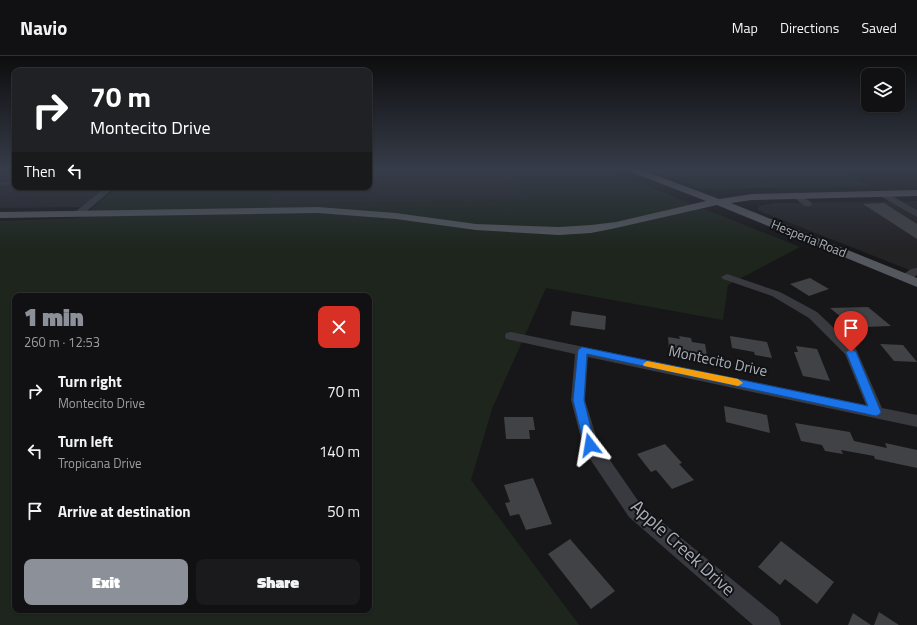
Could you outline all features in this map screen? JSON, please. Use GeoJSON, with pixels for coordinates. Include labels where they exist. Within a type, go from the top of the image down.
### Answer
{"type":"FeatureCollection","features":[{"type":"Feature","properties":{"kind":"main road","name":"Hesperia Road"},"geometry":{"type":"LineString","coordinates":[[703,197],[913,277]]}},
{"type":"Feature","properties":{"kind":"main road"},"geometry":{"type":"LineString","coordinates":[[0,215],[318,210],[396,216],[496,228],[559,231],[591,229],[616,225],[717,202],[762,197]]}},
{"type":"Feature","properties":{"kind":"street"},"geometry":{"type":"LineString","coordinates":[[78,214],[99,197]]}},
{"type":"Feature","properties":{"kind":"street"},"geometry":{"type":"LineString","coordinates":[[798,197],[808,204]]}},
{"type":"Feature","properties":{"kind":"street"},"geometry":{"type":"LineString","coordinates":[[887,197],[917,214]]}},
{"type":"Feature","properties":{"kind":"street"},"geometry":{"type":"LineString","coordinates":[[727,277],[776,294],[813,315],[851,352],[876,412]]}},
{"type":"Feature","properties":{"kind":"street","name":"Montecito Drive"},"geometry":{"type":"LineString","coordinates":[[511,336],[917,421]]}},
{"type":"Feature","properties":{"kind":"street","name":"Apple Creek Drive"},"geometry":{"type":"LineString","coordinates":[[582,350],[578,400],[590,445],[635,511],[770,625]]}},
{"type":"Feature","properties":{"kind":"shaded area"},"geometry":{"type":"Polygon","coordinates":[[[0,197],[99,197],[81,207],[0,208],[0,197]]]}},
{"type":"Feature","properties":{"kind":"shaded area"},"geometry":{"type":"Polygon","coordinates":[[[106,197],[272,197],[267,205],[527,200],[526,197],[674,197],[800,247],[728,285],[723,320],[546,288],[492,409],[471,480],[579,625],[0,625],[0,221],[80,218],[106,197]]]}},
{"type":"Feature","properties":{"kind":"shaded area"},"geometry":{"type":"Polygon","coordinates":[[[272,197],[527,197],[528,200],[267,205],[272,197]]]}},
{"type":"Feature","properties":{"kind":"shaded area"},"geometry":{"type":"Polygon","coordinates":[[[917,201],[917,273],[757,209],[760,206],[774,203],[917,201]]]}},
{"type":"Feature","properties":{"kind":"building"},"geometry":{"type":"Polygon","coordinates":[[[884,203],[917,224],[917,239],[863,204],[884,203]]]}},
{"type":"Feature","properties":{"kind":"building"},"geometry":{"type":"Polygon","coordinates":[[[810,278],[829,289],[809,296],[790,284],[810,278]]]}},
{"type":"Feature","properties":{"kind":"building"},"geometry":{"type":"Polygon","coordinates":[[[868,307],[891,326],[863,327],[851,317],[841,317],[830,308],[868,307]]]}},
{"type":"Feature","properties":{"kind":"building"},"geometry":{"type":"Polygon","coordinates":[[[572,311],[606,316],[605,330],[570,325],[572,311]]]}},
{"type":"Feature","properties":{"kind":"building"},"geometry":{"type":"Polygon","coordinates":[[[679,336],[691,338],[692,342],[705,344],[707,355],[669,349],[668,337],[680,339],[679,336]]]}},
{"type":"Feature","properties":{"kind":"building"},"geometry":{"type":"Polygon","coordinates":[[[730,336],[767,342],[772,358],[755,355],[754,352],[732,348],[730,336]]]}},
{"type":"Feature","properties":{"kind":"building"},"geometry":{"type":"Polygon","coordinates":[[[880,344],[903,345],[917,362],[894,361],[880,344]]]}},
{"type":"Feature","properties":{"kind":"building"},"geometry":{"type":"Polygon","coordinates":[[[796,346],[817,349],[830,381],[803,376],[794,352],[798,352],[796,346]]]}},
{"type":"Feature","properties":{"kind":"building"},"geometry":{"type":"Polygon","coordinates":[[[724,406],[767,415],[770,433],[726,422],[724,406]]]}},
{"type":"Feature","properties":{"kind":"building"},"geometry":{"type":"Polygon","coordinates":[[[504,417],[533,417],[535,430],[529,430],[530,439],[506,439],[504,417]]]}},
{"type":"Feature","properties":{"kind":"building"},"geometry":{"type":"Polygon","coordinates":[[[795,423],[850,432],[854,441],[887,448],[885,443],[917,450],[917,468],[875,459],[874,456],[841,450],[843,454],[825,451],[822,445],[801,441],[795,423]]]}},
{"type":"Feature","properties":{"kind":"building"},"geometry":{"type":"Polygon","coordinates":[[[665,444],[682,463],[679,464],[694,480],[672,489],[656,470],[651,472],[637,454],[665,444]]]}},
{"type":"Feature","properties":{"kind":"building"},"geometry":{"type":"Polygon","coordinates":[[[533,478],[552,524],[526,530],[519,514],[510,516],[505,503],[510,502],[504,485],[533,478]]]}},
{"type":"Feature","properties":{"kind":"building"},"geometry":{"type":"Polygon","coordinates":[[[570,539],[615,591],[591,609],[548,554],[570,539]]]}},
{"type":"Feature","properties":{"kind":"building"},"geometry":{"type":"Polygon","coordinates":[[[781,541],[834,582],[817,604],[785,579],[780,585],[758,567],[781,541]]]}},
{"type":"Feature","properties":{"kind":"building"},"geometry":{"type":"Polygon","coordinates":[[[879,612],[899,625],[874,625],[879,612]]]}},
{"type":"Feature","properties":{"kind":"building"},"geometry":{"type":"Polygon","coordinates":[[[853,613],[871,625],[848,625],[853,613]]]}},
{"type":"Feature","properties":{"kind":"slow traffic"},"geometry":{"type":"LineString","coordinates":[[647,364],[738,383]]}},
{"type":"Feature","properties":{"kind":"route"},"geometry":{"type":"LineString","coordinates":[[590,445],[578,400],[582,350],[876,412],[851,352]]}}]}
